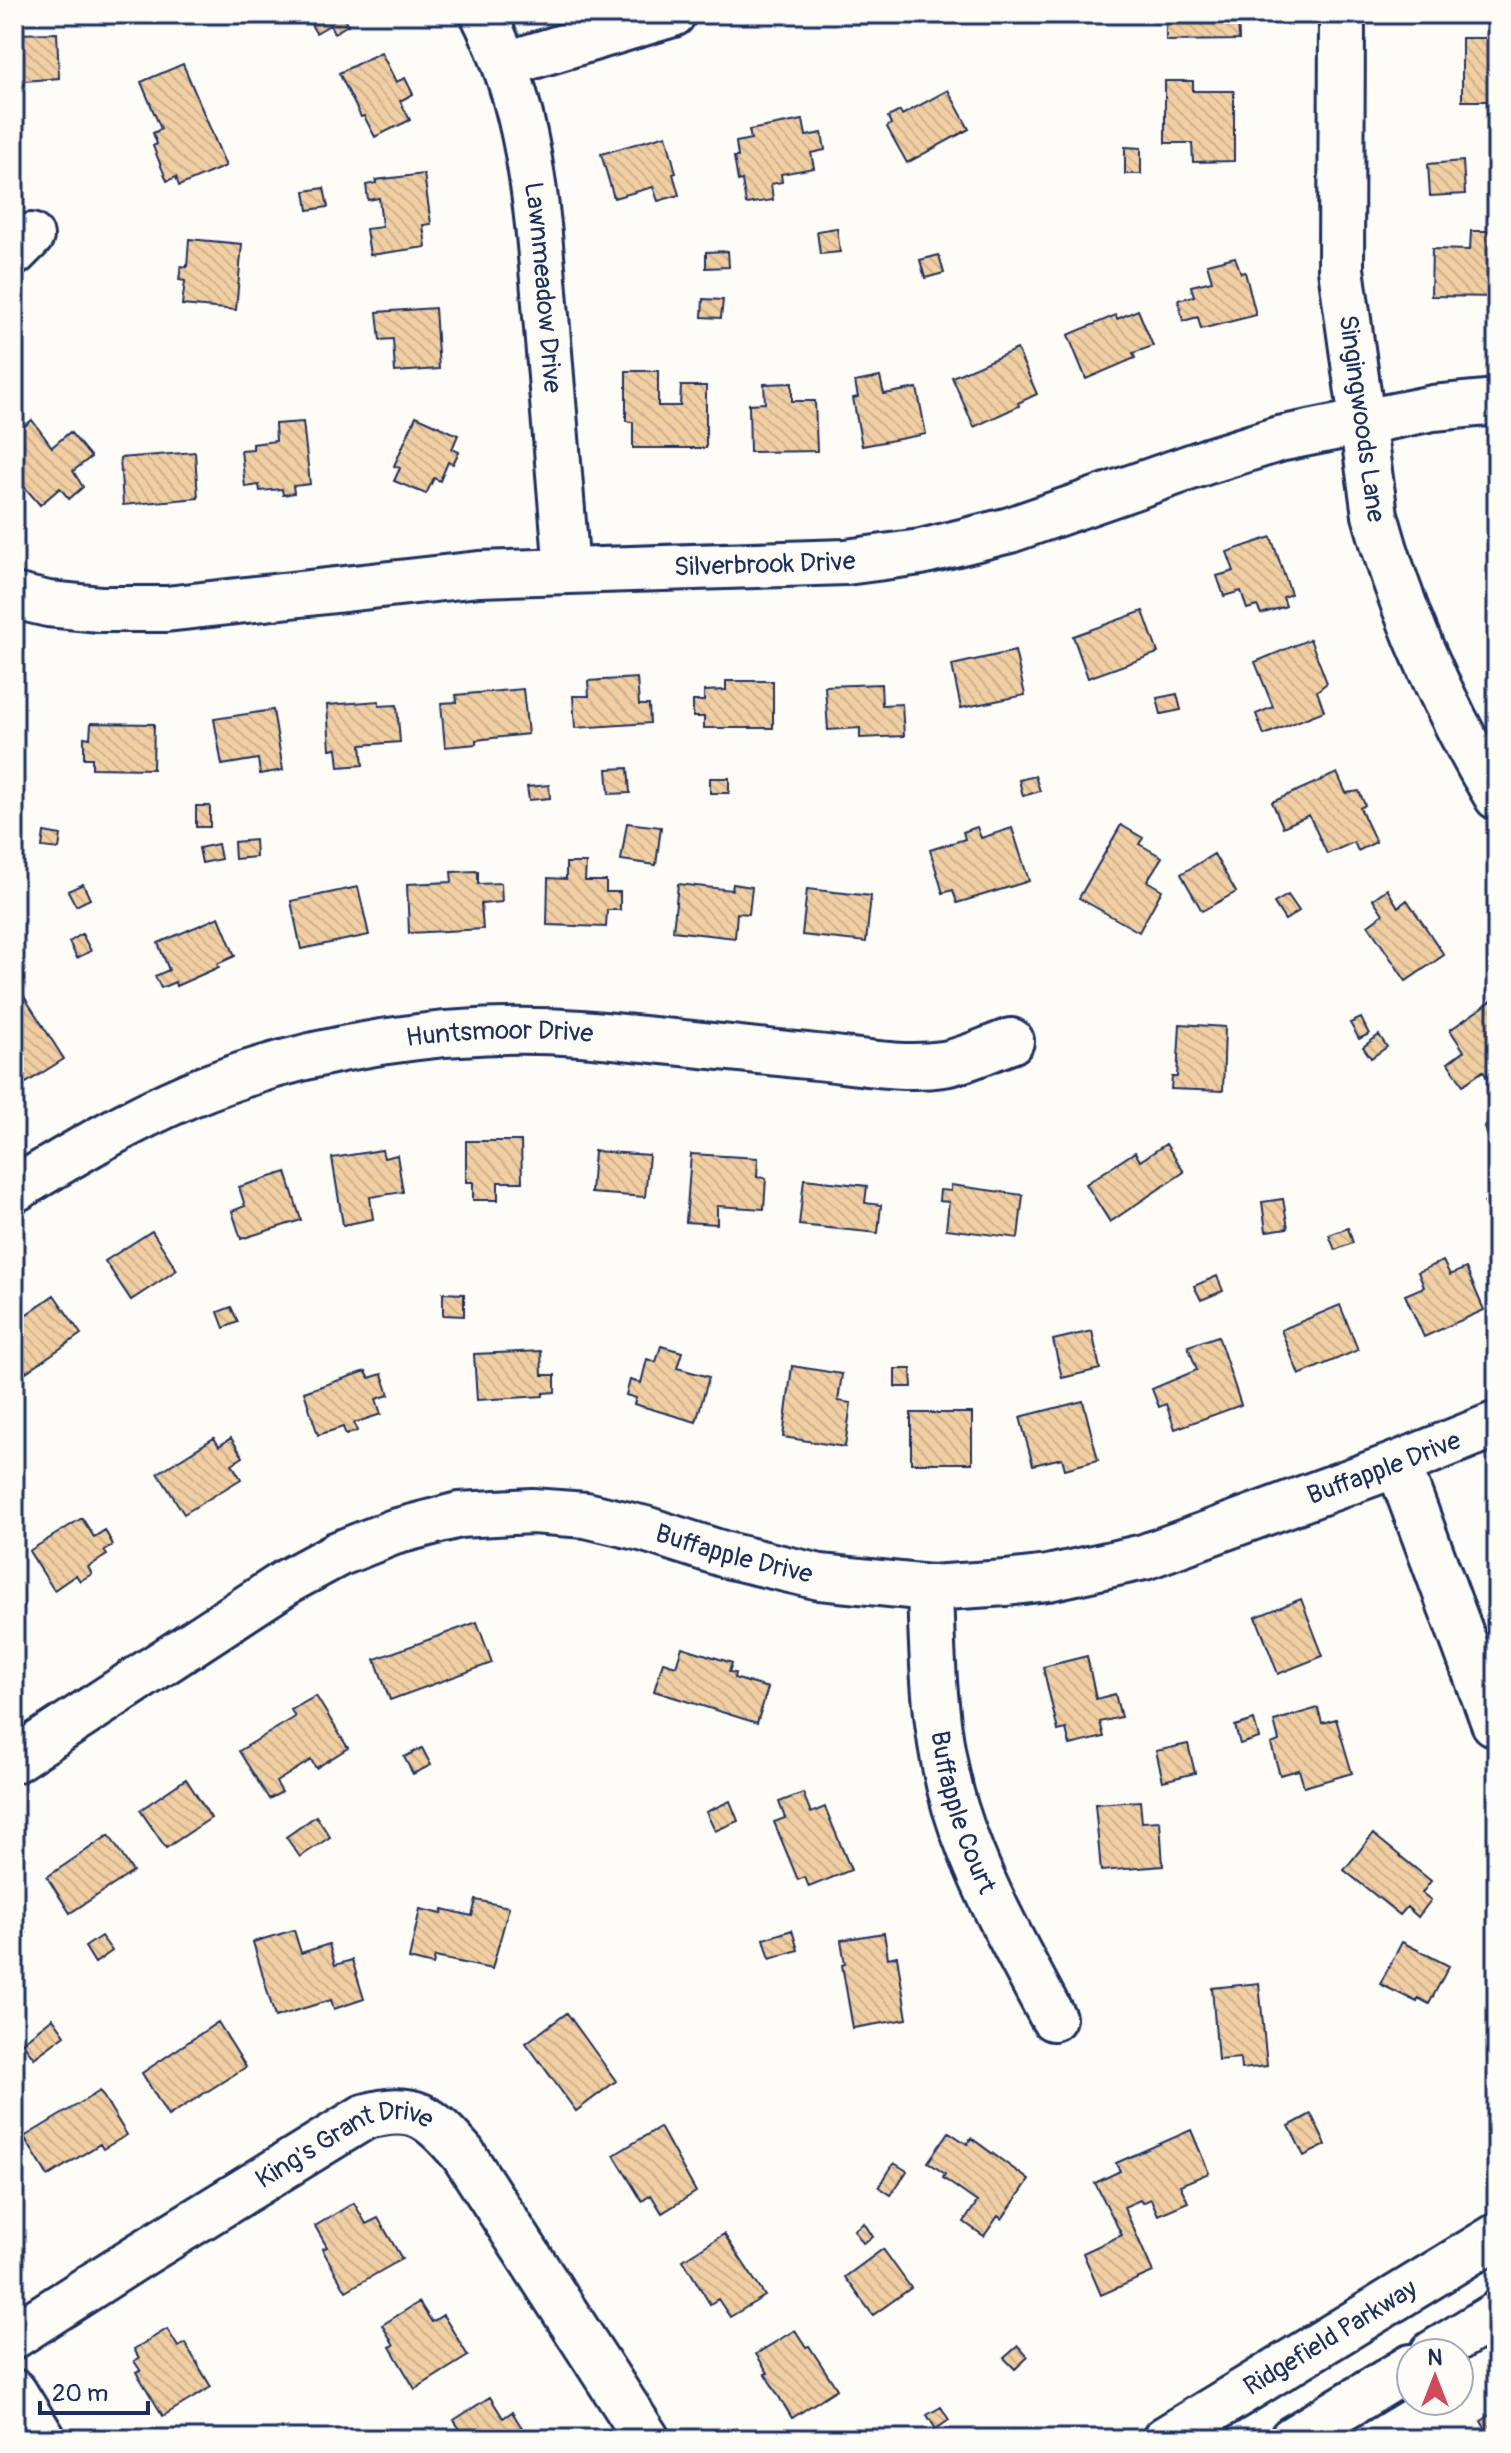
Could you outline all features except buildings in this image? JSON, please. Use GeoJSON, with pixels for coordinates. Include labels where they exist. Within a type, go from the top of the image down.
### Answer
{"type":"FeatureCollection","features":[{"type":"Feature","properties":{"kind":"street","name":"Lawnmeadow Drive"},"geometry":{"type":"LineString","coordinates":[[483,14],[506,64],[520,110],[534,194],[567,571]]}},
{"type":"Feature","properties":{"kind":"street"},"geometry":{"type":"LineString","coordinates":[[506,64],[673,14]]}},
{"type":"Feature","properties":{"kind":"street","name":"Singingwoods Lane"},"geometry":{"type":"LineString","coordinates":[[1342,14],[1341,269],[1375,515],[1384,550],[1426,663],[1461,737],[1497,797]]}},
{"type":"Feature","properties":{"kind":"street","name":"Silverbrook Drive"},"geometry":{"type":"LineString","coordinates":[[14,596],[48,604],[100,609],[166,609],[479,574],[846,562],[921,552],[1010,530],[1279,439],[1433,408],[1497,402]]}},
{"type":"Feature","properties":{"kind":"street","name":"Huntsmoor Drive"},"geometry":{"type":"LineString","coordinates":[[14,1190],[108,1133],[191,1094],[279,1064],[360,1046],[447,1035],[577,1033],[888,1064],[943,1064],[1011,1041]]}},
{"type":"Feature","properties":{"kind":"street","name":"Buffapple Drive"},"geometry":{"type":"LineString","coordinates":[[14,1760],[288,1581],[394,1532],[459,1515],[532,1511],[586,1515],[645,1529],[726,1555],[820,1577],[930,1588],[1048,1578],[1144,1557],[1398,1464],[1497,1424]]}},
{"type":"Feature","properties":{"kind":"street"},"geometry":{"type":"LineString","coordinates":[[1398,1464],[1494,1723]]}},
{"type":"Feature","properties":{"kind":"street","name":"Buffapple Court"},"geometry":{"type":"LineString","coordinates":[[930,1588],[933,1680],[954,1805],[993,1903],[1053,2018]]}},
{"type":"Feature","properties":{"kind":"street","name":"King's Grant Drive"},"geometry":{"type":"LineString","coordinates":[[14,2336],[364,2117],[386,2111],[407,2111],[437,2125],[463,2154],[647,2439]]}},
{"type":"Feature","properties":{"kind":"street","name":"Ridgefield Parkway"},"geometry":{"type":"LineString","coordinates":[[1165,2439],[1497,2236]]}},
{"type":"Feature","properties":{"kind":"street"},"geometry":{"type":"LineString","coordinates":[[1459,2337],[1497,2314]]}},
{"type":"Feature","properties":{"kind":"street"},"geometry":{"type":"LineString","coordinates":[[1292,2439],[1395,2377]]}},
{"type":"Feature","properties":{"kind":"street"},"geometry":{"type":"LineString","coordinates":[[14,2392],[43,2439]]}}]}
